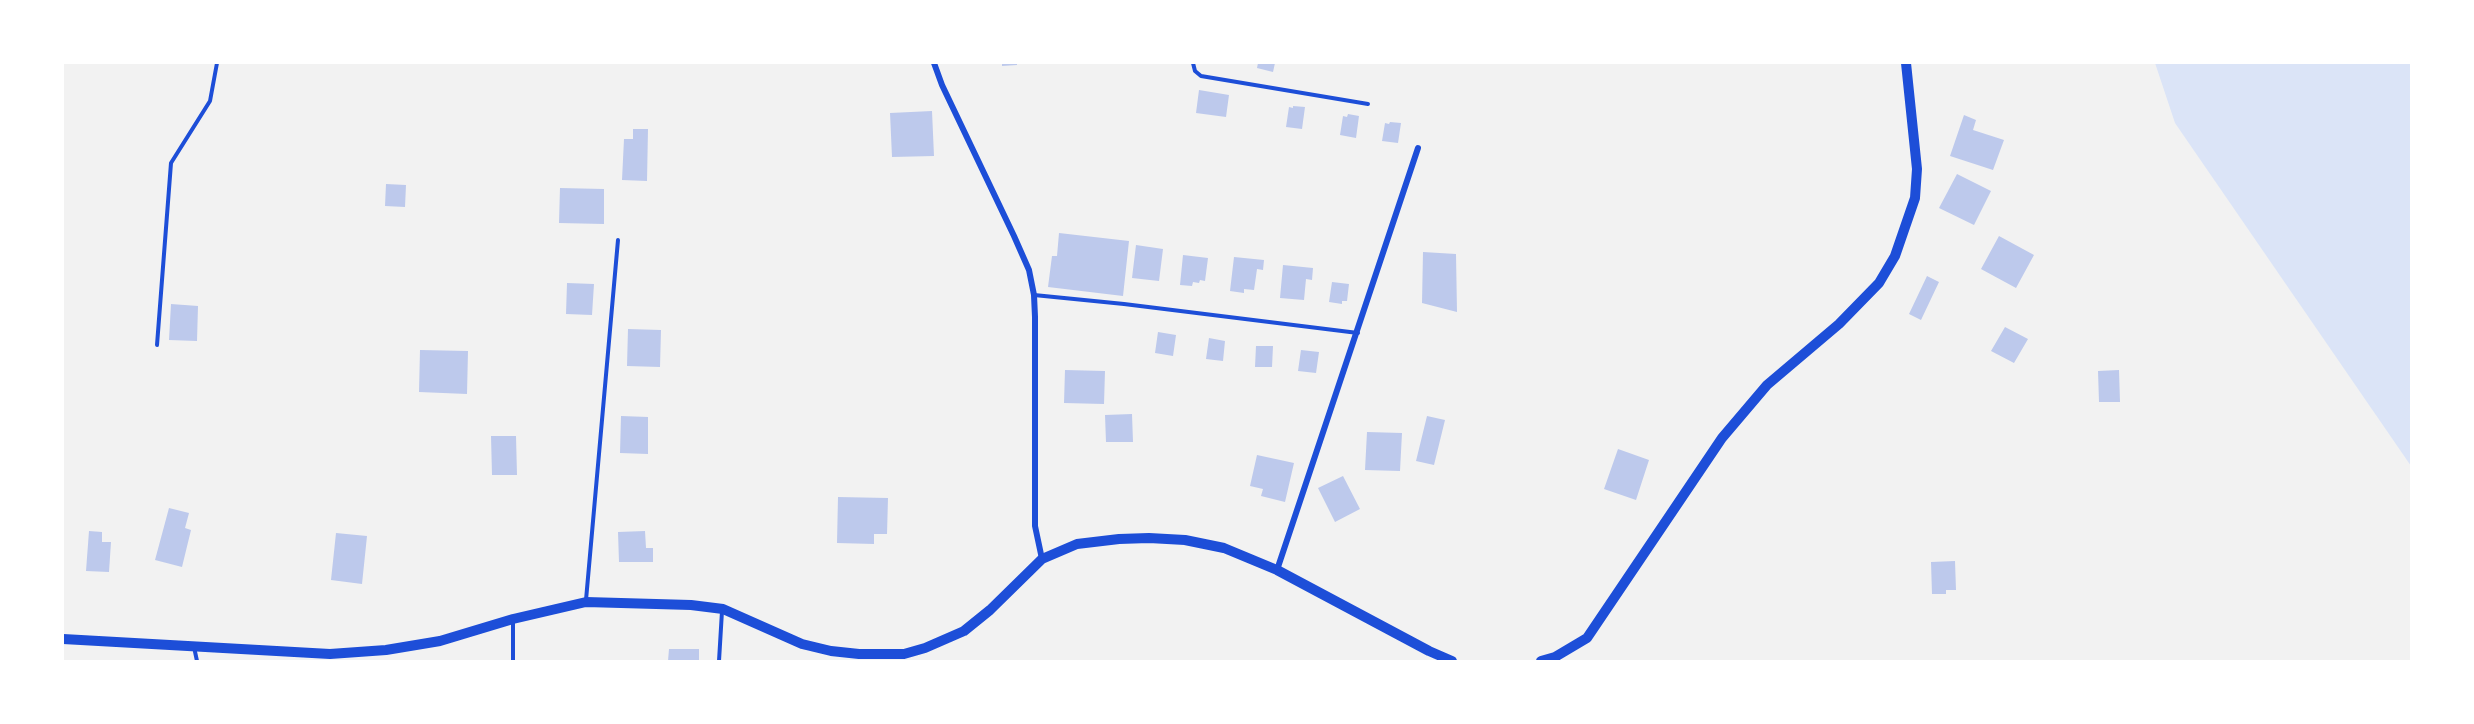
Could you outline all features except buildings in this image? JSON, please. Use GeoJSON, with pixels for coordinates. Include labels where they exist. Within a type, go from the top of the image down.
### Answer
{"type":"FeatureCollection","features":[{"type":"Feature","properties":{"kind":"main road"},"geometry":{"type":"LineString","coordinates":[[1541,661],[1555,657],[1587,638],[1722,438],[1767,385],[1839,324],[1879,283],[1895,256],[1907,227],[1915,198],[1917,170],[1906,63]]}},
{"type":"Feature","properties":{"kind":"main road"},"geometry":{"type":"LineString","coordinates":[[63,639],[330,654],[386,650],[440,641],[513,619],[586,602],[691,605],[723,609],[802,644],[860,654],[903,657],[964,631],[990,610],[1042,559],[1077,544],[1149,538],[1185,540],[1224,548],[1278,570],[1452,661]]}},
{"type":"Feature","properties":{"kind":"street"},"geometry":{"type":"LineString","coordinates":[[934,63],[942,85],[1029,270],[1034,295],[1035,526],[1042,559]]}},
{"type":"Feature","properties":{"kind":"street"},"geometry":{"type":"LineString","coordinates":[[1278,570],[1418,148]]}},
{"type":"Feature","properties":{"kind":"lane"},"geometry":{"type":"LineString","coordinates":[[157,345],[171,163],[210,101],[217,63]]}},
{"type":"Feature","properties":{"kind":"lane"},"geometry":{"type":"LineString","coordinates":[[1193,63],[1195,71],[1201,76],[1368,104]]}},
{"type":"Feature","properties":{"kind":"lane"},"geometry":{"type":"LineString","coordinates":[[586,602],[618,240]]}},
{"type":"Feature","properties":{"kind":"lane"},"geometry":{"type":"LineString","coordinates":[[1034,295],[1358,333]]}},
{"type":"Feature","properties":{"kind":"lane"},"geometry":{"type":"LineString","coordinates":[[719,661],[723,609]]}},
{"type":"Feature","properties":{"kind":"lane"},"geometry":{"type":"LineString","coordinates":[[513,619],[513,661]]}},
{"type":"Feature","properties":{"kind":"lane"},"geometry":{"type":"LineString","coordinates":[[194,646],[197,661]]}},
{"type":"Feature","properties":{"kind":"shaded area"},"geometry":{"type":"Polygon","coordinates":[[[2155,63],[2411,63],[2411,466],[2175,123],[2155,63]]]}}]}
